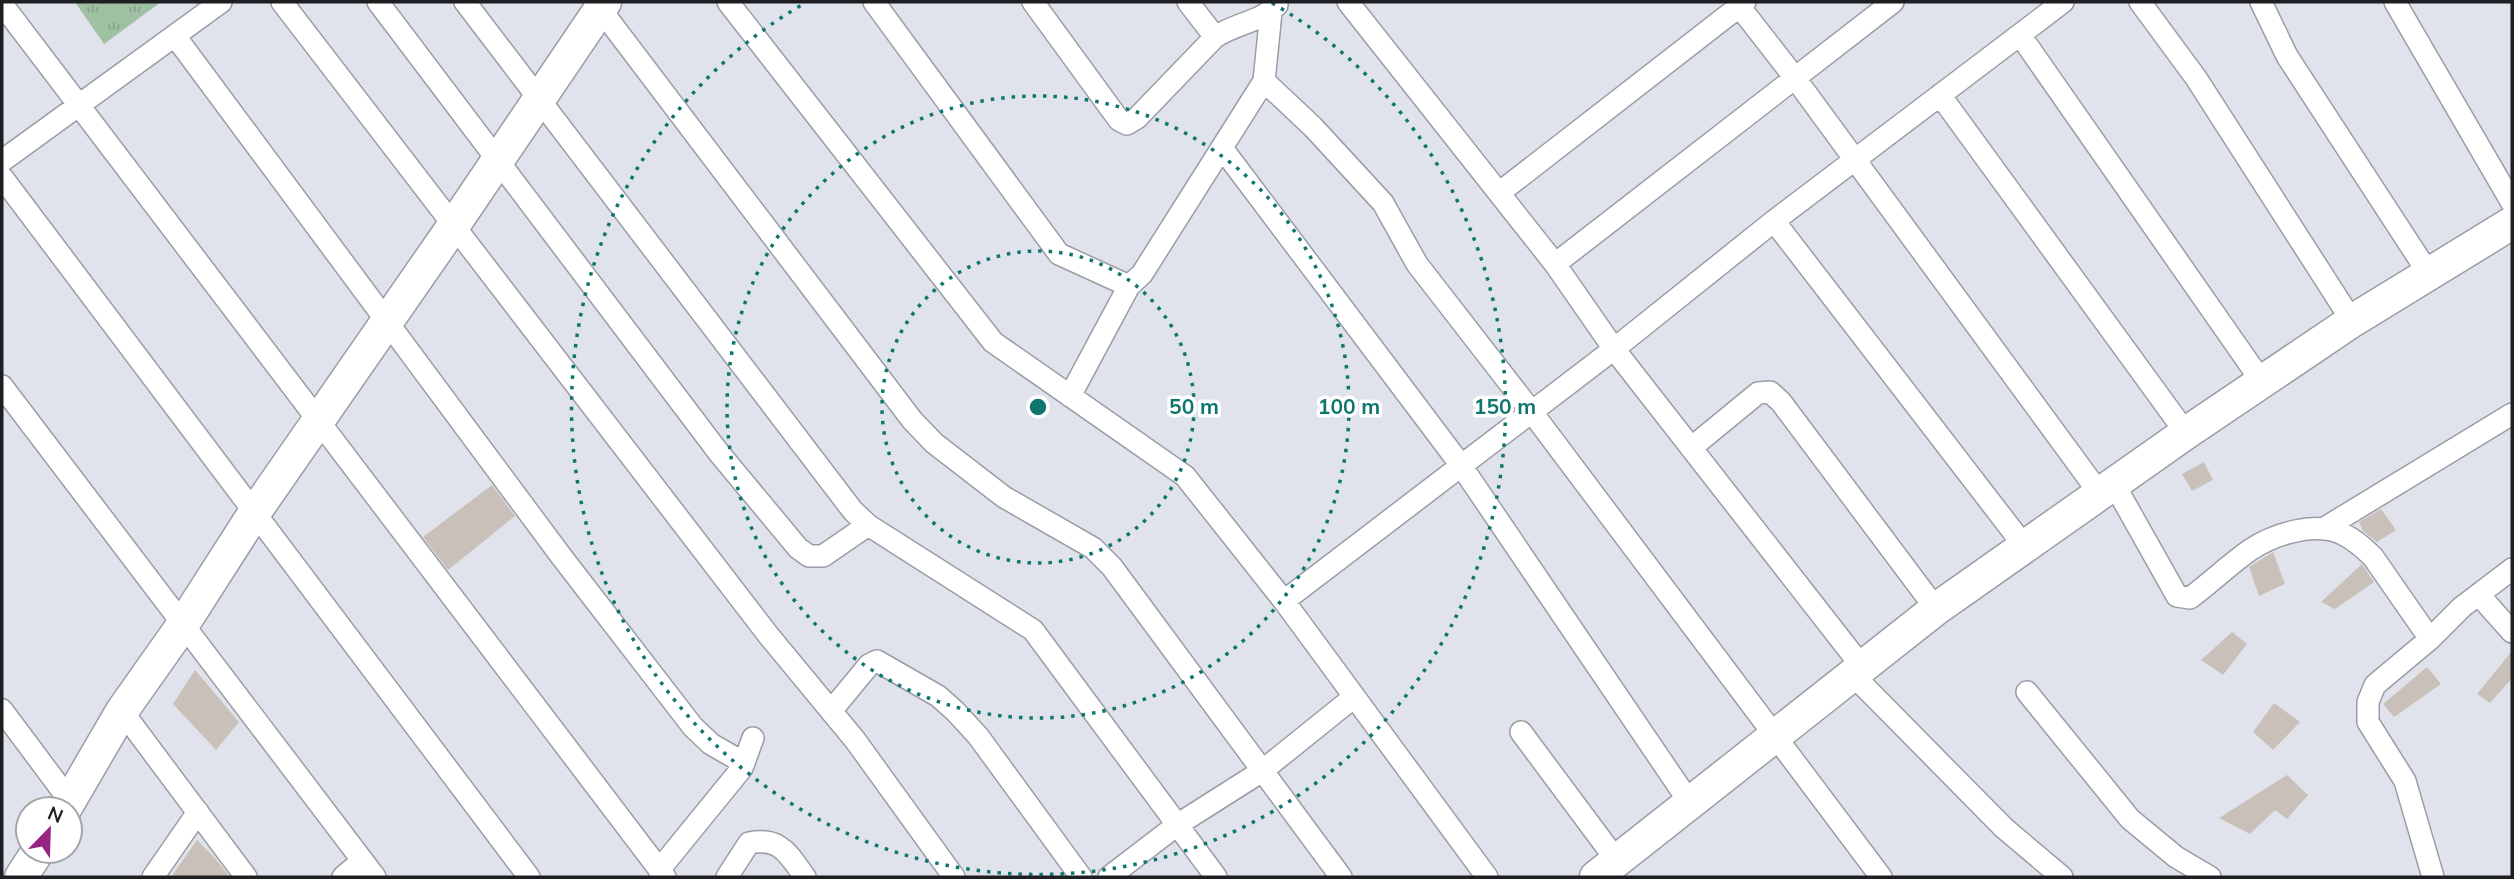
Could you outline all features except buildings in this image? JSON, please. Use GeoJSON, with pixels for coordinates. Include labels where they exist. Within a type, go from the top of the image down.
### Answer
{"type":"FeatureCollection","features":[{"type":"Feature","properties":{"kind":"street"},"geometry":{"type":"LineString","coordinates":[[2,161],[221,2]]}},
{"type":"Feature","properties":{"kind":"street"},"geometry":{"type":"LineString","coordinates":[[282,2],[769,636],[855,740],[954,877]]}},
{"type":"Feature","properties":{"kind":"street"},"geometry":{"type":"LineString","coordinates":[[378,2],[719,453],[797,548],[810,556],[823,556],[868,525]]}},
{"type":"Feature","properties":{"kind":"street"},"geometry":{"type":"LineString","coordinates":[[465,2],[853,511],[868,525],[1033,631],[1216,877]]}},
{"type":"Feature","properties":{"kind":"street"},"geometry":{"type":"LineString","coordinates":[[728,2],[993,342],[1185,476],[1284,601],[1487,877]]}},
{"type":"Feature","properties":{"kind":"street"},"geometry":{"type":"LineString","coordinates":[[874,2],[1059,254],[1129,286]]}},
{"type":"Feature","properties":{"kind":"street"},"geometry":{"type":"LineString","coordinates":[[1033,2],[1119,120],[1127,124],[1137,118],[1215,37],[1230,27],[1261,18],[1275,7]]}},
{"type":"Feature","properties":{"kind":"street"},"geometry":{"type":"LineString","coordinates":[[1188,2],[1215,37]]}},
{"type":"Feature","properties":{"kind":"street"},"geometry":{"type":"LineString","coordinates":[[1348,2],[1555,264],[1614,349],[1858,671],[2004,828],[2062,877]]}},
{"type":"Feature","properties":{"kind":"street"},"geometry":{"type":"LineString","coordinates":[[1555,264],[1892,2]]}},
{"type":"Feature","properties":{"kind":"street"},"geometry":{"type":"LineString","coordinates":[[1284,601],[1614,349],[1774,220],[2063,2]]}},
{"type":"Feature","properties":{"kind":"street"},"geometry":{"type":"LineString","coordinates":[[2140,2],[2196,78],[2352,321]]}},
{"type":"Feature","properties":{"kind":"street"},"geometry":{"type":"LineString","coordinates":[[2261,2],[2287,56],[2429,274]]}},
{"type":"Feature","properties":{"kind":"street"},"geometry":{"type":"LineString","coordinates":[[2395,2],[2512,203]]}},
{"type":"Feature","properties":{"kind":"street"},"geometry":{"type":"LineString","coordinates":[[2,4],[658,868]]}},
{"type":"Feature","properties":{"kind":"street"},"geometry":{"type":"LineString","coordinates":[[74,795],[122,710],[454,225],[600,4],[912,420],[934,443],[1004,497],[1093,548],[1112,567],[1341,877]]}},
{"type":"Feature","properties":{"kind":"street"},"geometry":{"type":"LineString","coordinates":[[1499,193],[1742,4],[1855,160],[2107,489],[2173,591],[2181,598],[2190,598],[2251,549],[2295,531],[2323,529],[2341,533],[2362,546],[2373,557],[2430,639]]}},
{"type":"Feature","properties":{"kind":"street"},"geometry":{"type":"LineString","coordinates":[[1070,396],[1129,286],[1142,274],[1265,81],[1275,7]]}},
{"type":"Feature","properties":{"kind":"street"},"geometry":{"type":"LineString","coordinates":[[2020,35],[2262,382]]}},
{"type":"Feature","properties":{"kind":"street"},"geometry":{"type":"LineString","coordinates":[[174,36],[553,546],[693,727],[711,744],[744,763]]}},
{"type":"Feature","properties":{"kind":"street"},"geometry":{"type":"LineString","coordinates":[[1265,81],[1313,127],[1383,203],[1417,264],[1531,411],[1881,877]]}},
{"type":"Feature","properties":{"kind":"street"},"geometry":{"type":"LineString","coordinates":[[1940,95],[2186,433]]}},
{"type":"Feature","properties":{"kind":"street"},"geometry":{"type":"LineString","coordinates":[[1222,148],[1460,464],[1690,803]]}},
{"type":"Feature","properties":{"kind":"street"},"geometry":{"type":"LineString","coordinates":[[2,177],[529,877]]}},
{"type":"Feature","properties":{"kind":"street"},"geometry":{"type":"LineString","coordinates":[[1774,220],[2025,547]]}},
{"type":"Feature","properties":{"kind":"street"},"geometry":{"type":"LineString","coordinates":[[1521,732],[1606,869],[1936,609],[2186,433],[2352,321],[2512,223]]}},
{"type":"Feature","properties":{"kind":"street"},"geometry":{"type":"LineString","coordinates":[[2,387],[368,869],[342,877]]}},
{"type":"Feature","properties":{"kind":"street"},"geometry":{"type":"LineString","coordinates":[[1691,448],[1758,393],[1770,393],[1781,402],[1936,609]]}},
{"type":"Feature","properties":{"kind":"street"},"geometry":{"type":"LineString","coordinates":[[2323,529],[2512,414]]}},
{"type":"Feature","properties":{"kind":"street"},"geometry":{"type":"LineString","coordinates":[[2433,877],[2405,781],[2368,722],[2367,712],[2375,685],[2430,639],[2462,607],[2512,569]]}},
{"type":"Feature","properties":{"kind":"street"},"geometry":{"type":"LineString","coordinates":[[2479,595],[2512,632]]}},
{"type":"Feature","properties":{"kind":"street"},"geometry":{"type":"LineString","coordinates":[[831,711],[869,665],[877,662],[938,696],[955,710],[978,736],[1081,877]]}},
{"type":"Feature","properties":{"kind":"street"},"geometry":{"type":"LineString","coordinates":[[2027,692],[2130,819],[2176,857],[2210,877]]}},
{"type":"Feature","properties":{"kind":"street"},"geometry":{"type":"LineString","coordinates":[[1109,877],[1177,825],[1262,771],[1354,697]]}},
{"type":"Feature","properties":{"kind":"street"},"geometry":{"type":"LineString","coordinates":[[2,710],[61,795]]}},
{"type":"Feature","properties":{"kind":"street"},"geometry":{"type":"LineString","coordinates":[[122,710],[246,877]]}},
{"type":"Feature","properties":{"kind":"street"},"geometry":{"type":"LineString","coordinates":[[639,877],[658,868],[732,781],[744,763],[753,738]]}},
{"type":"Feature","properties":{"kind":"street"},"geometry":{"type":"LineString","coordinates":[[153,877],[198,812]]}},
{"type":"Feature","properties":{"kind":"street"},"geometry":{"type":"LineString","coordinates":[[727,877],[749,843],[765,840],[777,844],[787,853],[805,877]]}},
{"type":"Feature","properties":{"kind":"green space"},"geometry":{"type":"Polygon","coordinates":[[[75,2],[161,2],[104,44],[75,2]]]}}]}
